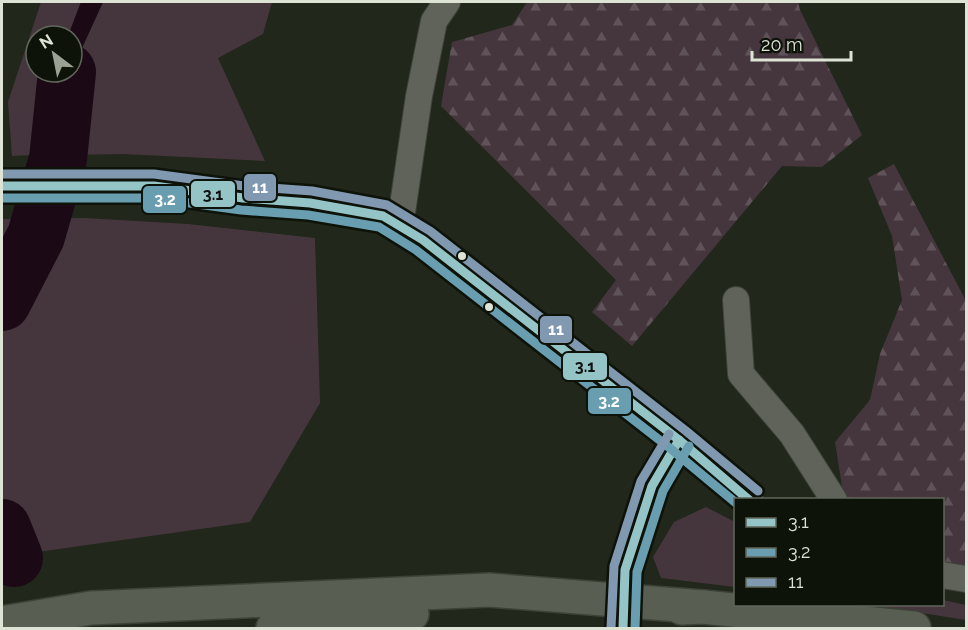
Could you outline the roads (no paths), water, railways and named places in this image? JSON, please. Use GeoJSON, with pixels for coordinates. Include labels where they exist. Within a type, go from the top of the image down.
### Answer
{"type":"FeatureCollection","features":[{"type":"Feature","properties":{"kind":"highway"},"geometry":{"type":"LineString","coordinates":[[2,623],[91,608],[489,590],[703,607],[914,628]]}},
{"type":"Feature","properties":{"kind":"highway"},"geometry":{"type":"LineString","coordinates":[[273,628],[440,611],[703,607]]}},
{"type":"Feature","properties":{"kind":"street"},"geometry":{"type":"LineString","coordinates":[[400,226],[419,96],[434,21],[447,2]]}},
{"type":"Feature","properties":{"kind":"street"},"geometry":{"type":"LineString","coordinates":[[6,185],[125,184],[310,203],[383,216],[423,240],[679,440],[748,498]]}},
{"type":"Feature","properties":{"kind":"street"},"geometry":{"type":"LineString","coordinates":[[736,300],[741,374],[792,434],[833,498]]}},
{"type":"Feature","properties":{"kind":"street"},"geometry":{"type":"LineString","coordinates":[[625,570],[652,486],[679,440]]}},
{"type":"Feature","properties":{"kind":"street"},"geometry":{"type":"LineString","coordinates":[[944,575],[966,579]]}},
{"type":"Feature","properties":{"kind":"waterway"},"geometry":{"type":"LineString","coordinates":[[2,302],[36,236],[58,159],[66,84]]}},
{"type":"Feature","properties":{"kind":"waterway"},"geometry":{"type":"LineString","coordinates":[[2,528],[14,558]]}},
{"type":"Feature","properties":{"kind":"tunnel"},"geometry":{"type":"LineString","coordinates":[[623,628],[625,570]]}}]}
